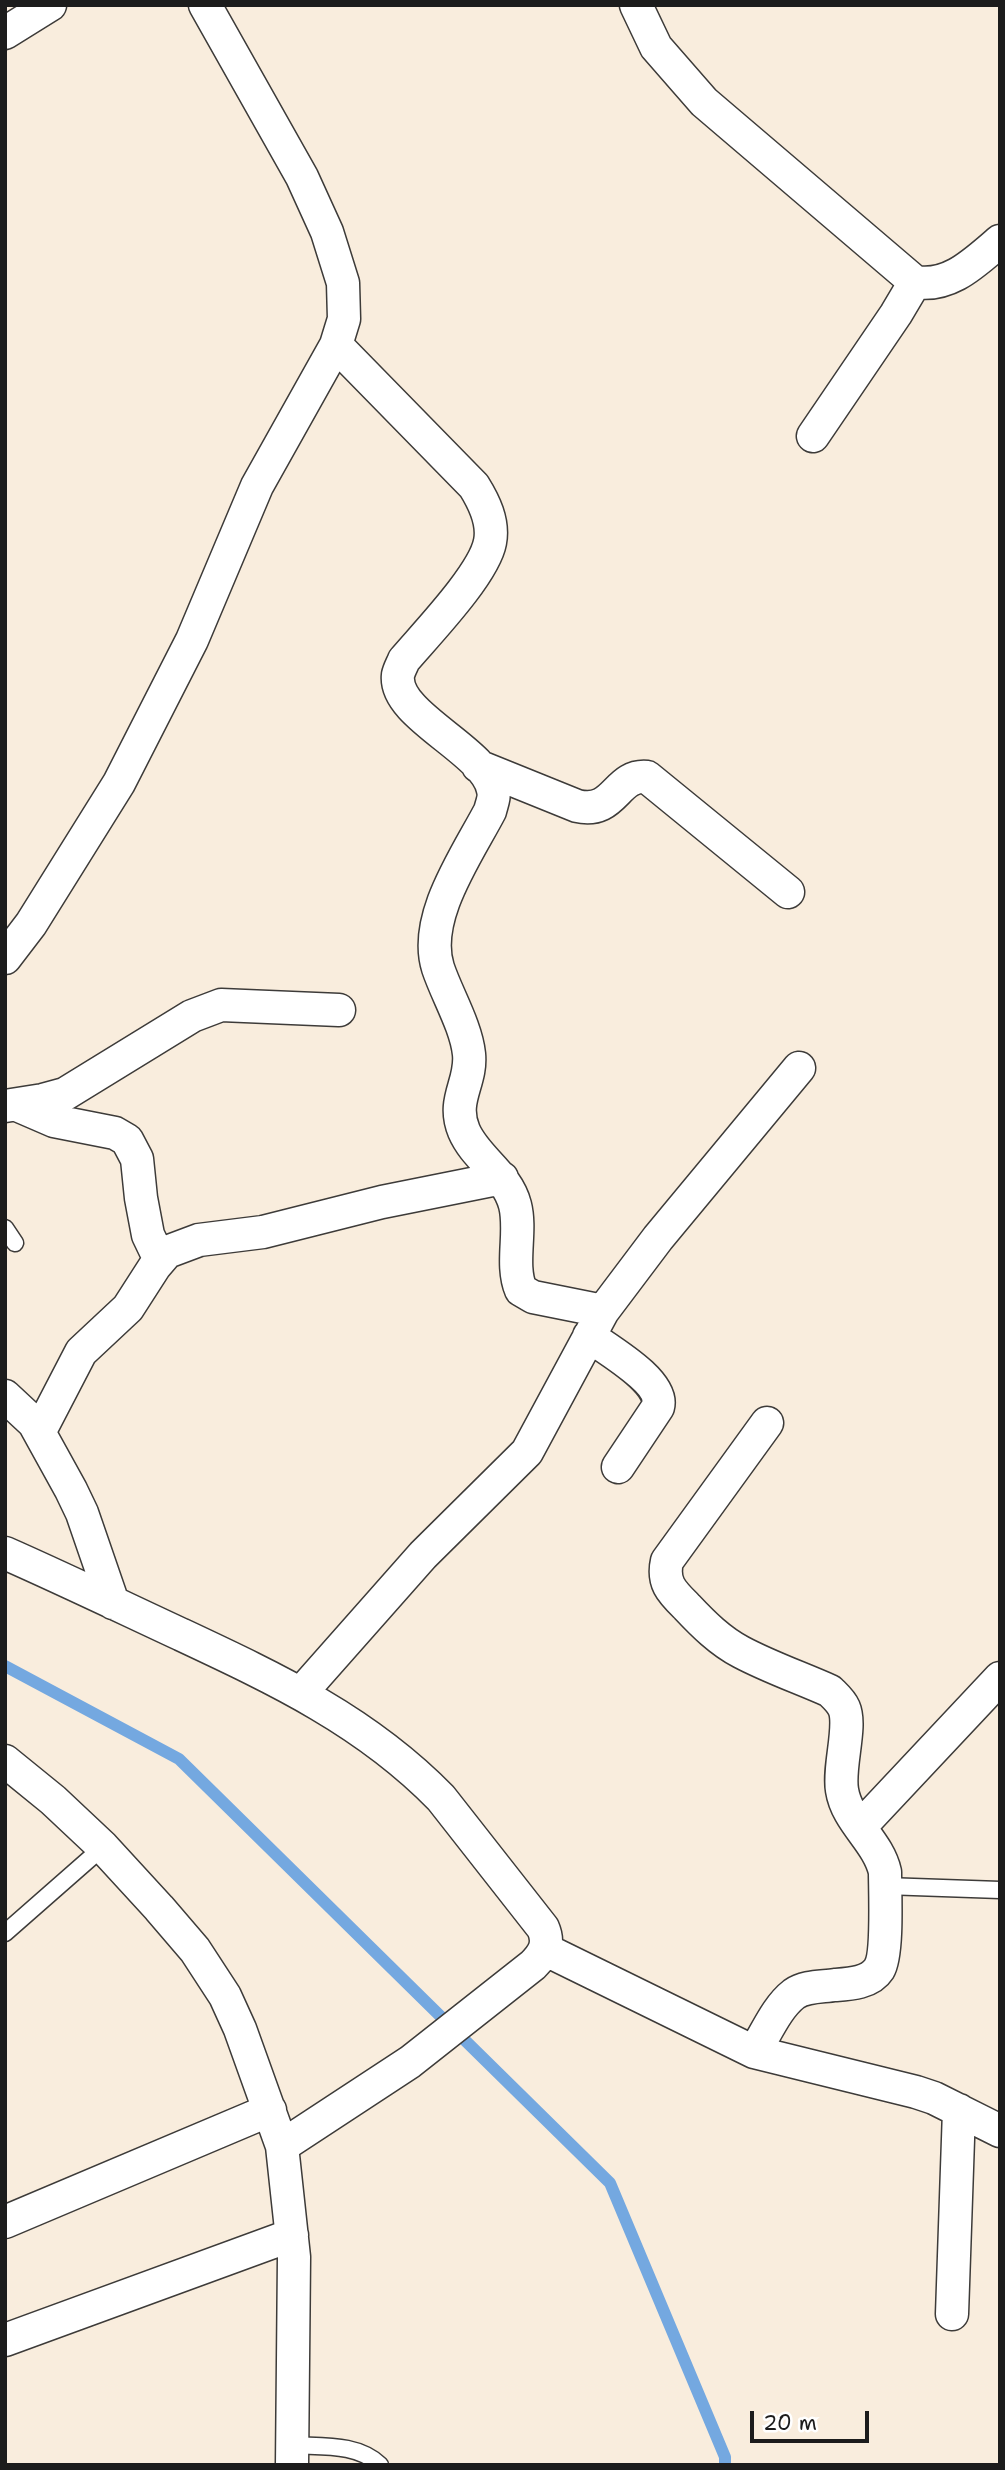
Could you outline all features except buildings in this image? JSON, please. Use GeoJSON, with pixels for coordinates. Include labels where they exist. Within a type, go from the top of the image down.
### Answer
{"type":"FeatureCollection","features":[{"type":"Feature","properties":{"kind":"street"},"geometry":{"type":"LineString","coordinates":[[5,33],[50,5]]}},
{"type":"Feature","properties":{"kind":"street"},"geometry":{"type":"LineString","coordinates":[[5,958],[31,923],[120,783],[192,640],[257,486],[336,345],[344,319],[342,283],[327,232],[302,177],[205,5]]}},
{"type":"Feature","properties":{"kind":"street"},"geometry":{"type":"LineString","coordinates":[[636,5],[656,47],[704,102],[915,282],[926,284],[954,276],[968,268],[1000,241]]}},
{"type":"Feature","properties":{"kind":"street"},"geometry":{"type":"LineString","coordinates":[[813,436],[915,282]]}},
{"type":"Feature","properties":{"kind":"street"},"geometry":{"type":"LineString","coordinates":[[336,345],[474,486],[485,504],[490,525],[490,542],[479,569],[404,660],[398,676],[400,688],[408,704],[478,766],[493,786],[494,797],[437,921],[434,943],[437,966],[468,1049],[470,1064],[458,1102],[459,1116],[469,1142],[502,1178],[514,1203],[521,1290],[596,1324],[658,1394],[659,1407],[618,1467]]}},
{"type":"Feature","properties":{"kind":"street"},"geometry":{"type":"LineString","coordinates":[[478,766],[589,809],[601,806],[632,778],[647,778],[788,892]]}},
{"type":"Feature","properties":{"kind":"street"},"geometry":{"type":"LineString","coordinates":[[11,1105],[65,1094],[192,1016],[221,1005],[339,1010]]}},
{"type":"Feature","properties":{"kind":"street"},"geometry":{"type":"LineString","coordinates":[[301,1693],[422,1555],[527,1452],[596,1324],[658,1238],[799,1068]]}},
{"type":"Feature","properties":{"kind":"street"},"geometry":{"type":"LineString","coordinates":[[11,1105],[54,1121],[115,1133],[127,1140],[137,1159],[148,1235],[160,1260]]}},
{"type":"Feature","properties":{"kind":"street"},"geometry":{"type":"LineString","coordinates":[[40,1431],[81,1352],[128,1308],[167,1252],[199,1240],[262,1232],[382,1202],[502,1178]]}},
{"type":"Feature","properties":{"kind":"street"},"geometry":{"type":"LineString","coordinates":[[5,1395],[40,1431],[82,1513],[113,1603]]}},
{"type":"Feature","properties":{"kind":"street"},"geometry":{"type":"LineString","coordinates":[[754,2052],[784,2004],[795,1993],[806,1988],[868,1979],[879,1969],[884,1956],[885,1886],[882,1861],[845,1804],[841,1789],[846,1711],[830,1691],[740,1652],[709,1631],[671,1591],[664,1574],[667,1561],[766,1423]]}},
{"type":"Feature","properties":{"kind":"street"},"geometry":{"type":"LineString","coordinates":[[5,1553],[301,1693],[373,1738],[424,1780],[441,1798],[543,1928],[546,1935],[539,1958],[411,2062],[282,2146]]}},
{"type":"Feature","properties":{"kind":"street"},"geometry":{"type":"LineString","coordinates":[[861,1826],[1000,1678]]}},
{"type":"Feature","properties":{"kind":"street"},"geometry":{"type":"LineString","coordinates":[[5,1761],[53,1800],[103,1847],[195,1950],[225,1996],[240,2029],[282,2146],[294,2257],[292,2455]]}},
{"type":"Feature","properties":{"kind":"street"},"geometry":{"type":"LineString","coordinates":[[539,1958],[754,2052],[916,2092],[959,2109],[1000,2131]]}},
{"type":"Feature","properties":{"kind":"street"},"geometry":{"type":"LineString","coordinates":[[952,2314],[959,2109]]}},
{"type":"Feature","properties":{"kind":"street"},"geometry":{"type":"LineString","coordinates":[[5,2222],[270,2110]]}},
{"type":"Feature","properties":{"kind":"street"},"geometry":{"type":"LineString","coordinates":[[5,2340],[292,2235]]}},
{"type":"Feature","properties":{"kind":"lane"},"geometry":{"type":"LineString","coordinates":[[5,1228],[15,1243]]}},
{"type":"Feature","properties":{"kind":"lane"},"geometry":{"type":"LineString","coordinates":[[5,1933],[103,1847]]}},
{"type":"Feature","properties":{"kind":"lane"},"geometry":{"type":"LineString","coordinates":[[885,1886],[1000,1890]]}},
{"type":"Feature","properties":{"kind":"lane"},"geometry":{"type":"LineString","coordinates":[[292,2455],[352,2449],[364,2452],[380,2465]]}},
{"type":"Feature","properties":{"kind":"waterway"},"geometry":{"type":"LineString","coordinates":[[5,1666],[179,1759],[610,2183],[725,2457],[725,2465]]}}]}
